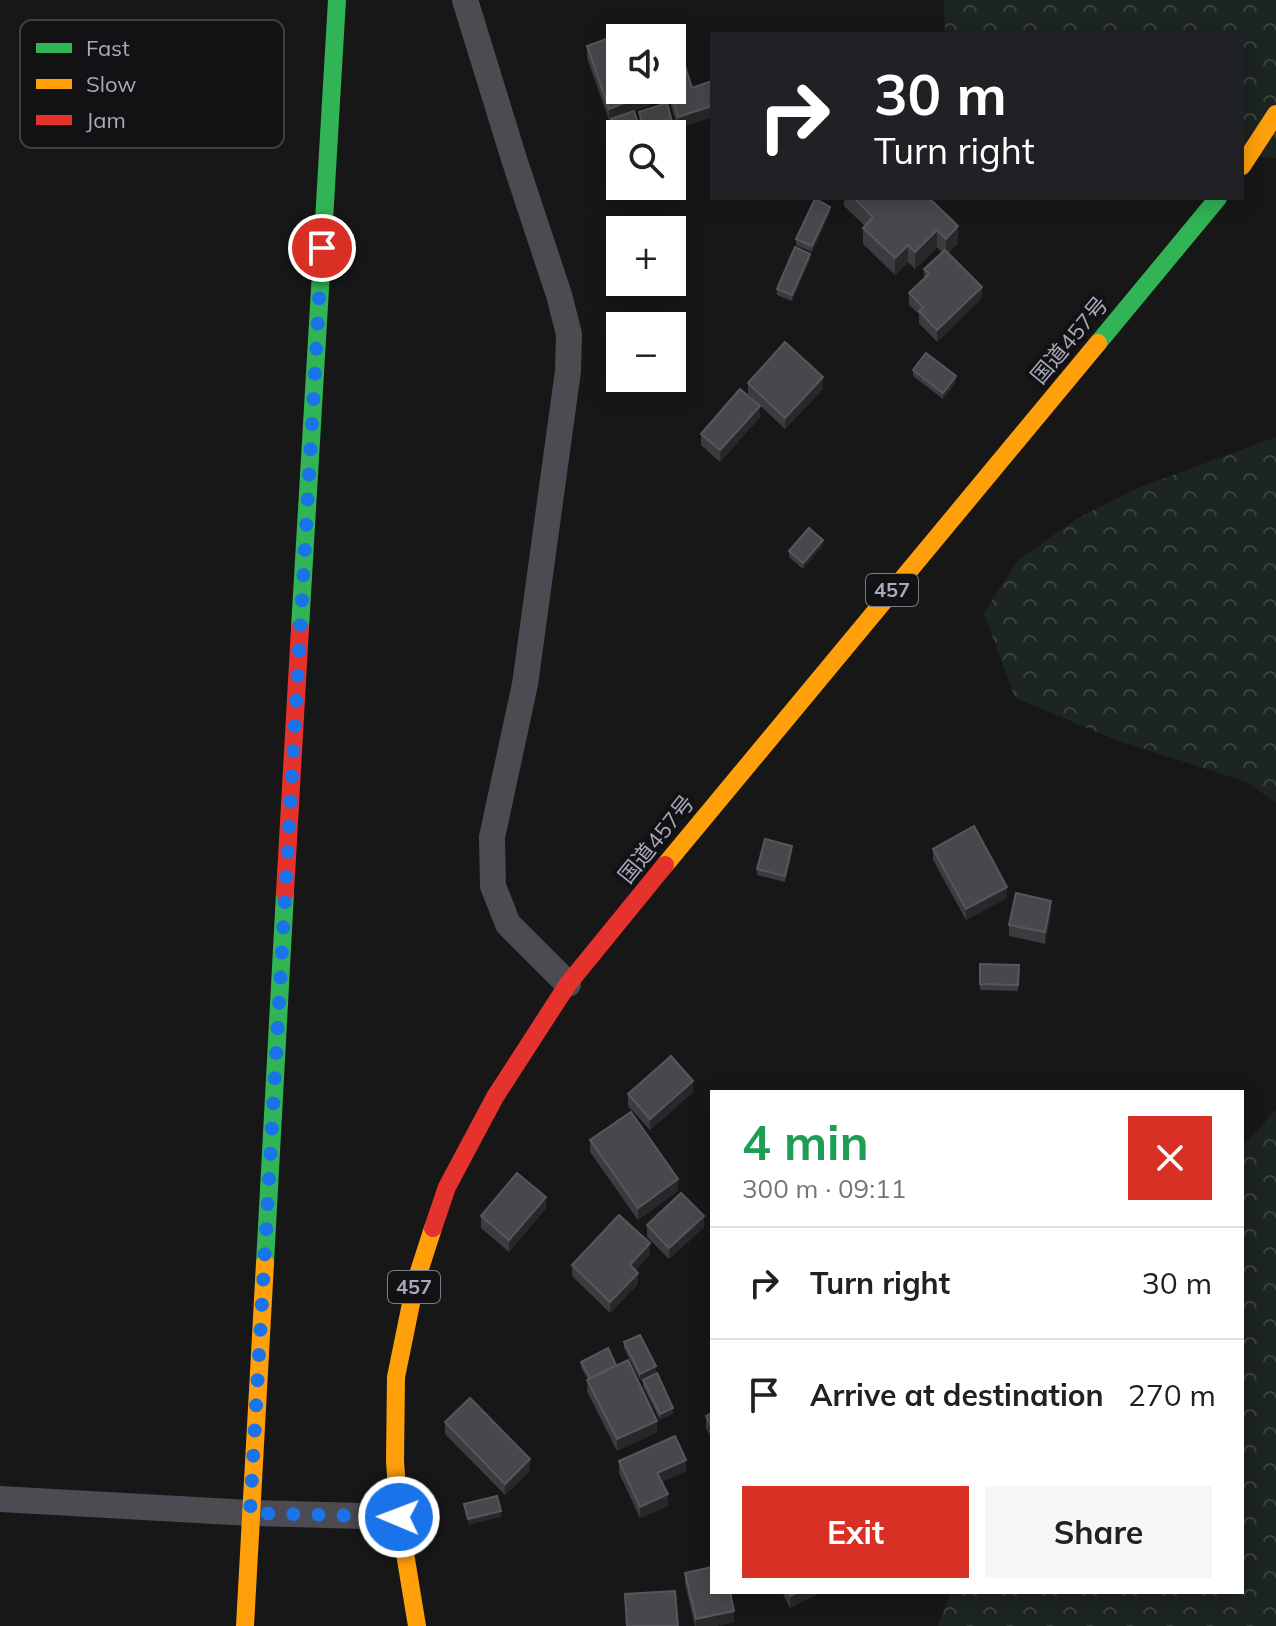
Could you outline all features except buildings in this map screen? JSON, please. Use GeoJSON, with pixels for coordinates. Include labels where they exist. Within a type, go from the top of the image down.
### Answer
{"type":"FeatureCollection","features":[{"type":"Feature","properties":{"kind":"main road"},"geometry":{"type":"LineString","coordinates":[[245,1626],[337,0]]}},
{"type":"Feature","properties":{"kind":"main road"},"geometry":{"type":"LineString","coordinates":[[1244,163],[1276,114]]}},
{"type":"Feature","properties":{"kind":"main road","name":"国道457号"},"geometry":{"type":"LineString","coordinates":[[417,1626],[399,1517],[395,1461],[396,1377],[415,1284],[447,1187],[495,1097],[568,984],[1216,200]]}},
{"type":"Feature","properties":{"kind":"street"},"geometry":{"type":"LineString","coordinates":[[465,0],[569,334],[568,371],[525,684],[492,837],[493,886],[508,924],[568,984]]}},
{"type":"Feature","properties":{"kind":"street"},"geometry":{"type":"LineString","coordinates":[[0,1499],[250,1513],[399,1517]]}},
{"type":"Feature","properties":{"kind":"green space"},"geometry":{"type":"Polygon","coordinates":[[[944,0],[1276,0],[1276,158],[1244,155],[1244,32],[945,32],[944,0]]]}},
{"type":"Feature","properties":{"kind":"green space"},"geometry":{"type":"Polygon","coordinates":[[[1276,437],[1276,803],[1247,782],[1119,741],[1015,698],[984,613],[1018,560],[1078,518],[1138,488],[1276,437]]]}},
{"type":"Feature","properties":{"kind":"green space"},"geometry":{"type":"Polygon","coordinates":[[[1276,1110],[1276,1626],[938,1626],[950,1594],[1244,1594],[1244,1145],[1276,1110]]]}},
{"type":"Feature","properties":{"kind":"traffic: fast"},"geometry":{"type":"LineString","coordinates":[[300,628],[337,0]]}},
{"type":"Feature","properties":{"kind":"traffic: fast"},"geometry":{"type":"LineString","coordinates":[[1098,343],[1216,200]]}},
{"type":"Feature","properties":{"kind":"traffic: fast"},"geometry":{"type":"LineString","coordinates":[[265,1263],[285,893]]}},
{"type":"Feature","properties":{"kind":"traffic: slow"},"geometry":{"type":"LineString","coordinates":[[1244,163],[1276,114]]}},
{"type":"Feature","properties":{"kind":"traffic: slow"},"geometry":{"type":"LineString","coordinates":[[665,865],[1098,343]]}},
{"type":"Feature","properties":{"kind":"traffic: slow"},"geometry":{"type":"LineString","coordinates":[[417,1626],[399,1517],[395,1461],[396,1377],[415,1284],[433,1228]]}},
{"type":"Feature","properties":{"kind":"traffic: slow"},"geometry":{"type":"LineString","coordinates":[[245,1626],[265,1263]]}},
{"type":"Feature","properties":{"kind":"traffic: jam"},"geometry":{"type":"LineString","coordinates":[[285,893],[300,628]]}},
{"type":"Feature","properties":{"kind":"traffic: jam"},"geometry":{"type":"LineString","coordinates":[[433,1228],[447,1187],[495,1097],[568,984],[665,865]]}},
{"type":"Feature","properties":{"kind":"route"},"geometry":{"type":"LineString","coordinates":[[322,248],[250,1513],[399,1517]]}}]}
